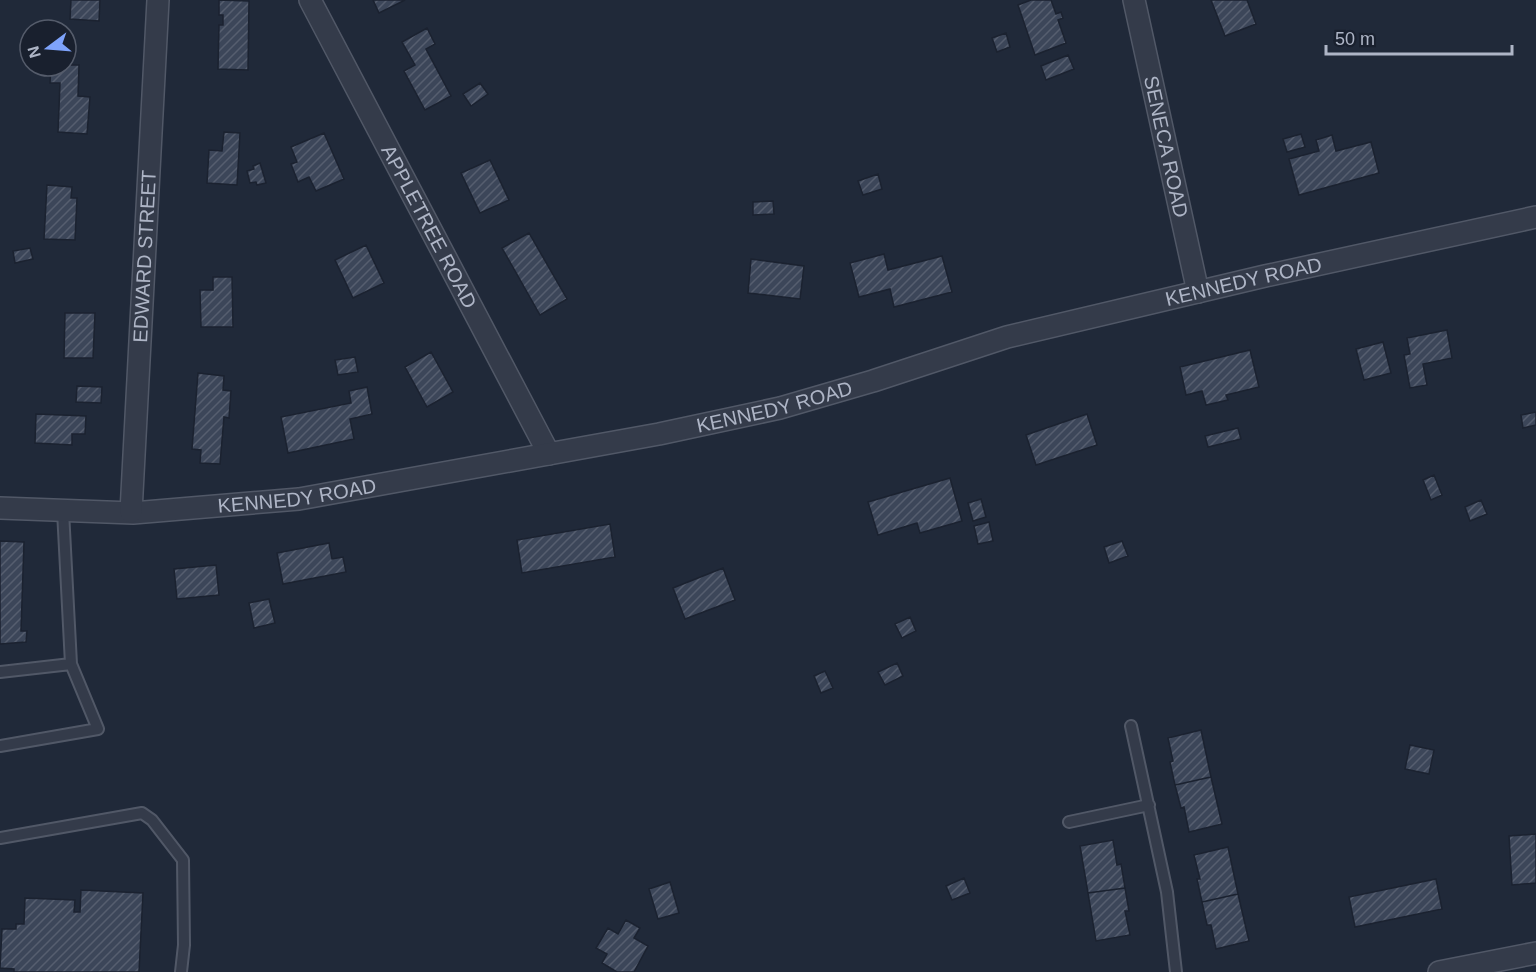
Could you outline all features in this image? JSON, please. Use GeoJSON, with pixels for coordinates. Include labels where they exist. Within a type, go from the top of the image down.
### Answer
{"type":"FeatureCollection","features":[{"type":"Feature","properties":{"kind":"street","name":"EDWARD STREET"},"geometry":{"type":"LineString","coordinates":[[131,512],[158,0]]}},
{"type":"Feature","properties":{"kind":"street","name":"APPLETREE ROAD"},"geometry":{"type":"LineString","coordinates":[[310,0],[549,454]]}},
{"type":"Feature","properties":{"kind":"street","name":"SENECA ROAD"},"geometry":{"type":"LineString","coordinates":[[1134,0],[1198,292]]}},
{"type":"Feature","properties":{"kind":"street","name":"KENNEDY ROAD"},"geometry":{"type":"LineString","coordinates":[[0,508],[131,512],[299,499],[549,454],[780,408],[873,381],[1006,337],[1536,217]]}},
{"type":"Feature","properties":{"kind":"street"},"geometry":{"type":"LineString","coordinates":[[1439,972],[1536,953]]}},
{"type":"Feature","properties":{"kind":"lane"},"geometry":{"type":"LineString","coordinates":[[0,746],[98,729],[71,664],[63,511]]}},
{"type":"Feature","properties":{"kind":"lane"},"geometry":{"type":"LineString","coordinates":[[0,672],[71,664]]}},
{"type":"Feature","properties":{"kind":"lane"},"geometry":{"type":"LineString","coordinates":[[1131,726],[1167,892],[1176,972]]}},
{"type":"Feature","properties":{"kind":"lane"},"geometry":{"type":"LineString","coordinates":[[1069,822],[1149,805]]}},
{"type":"Feature","properties":{"kind":"lane"},"geometry":{"type":"LineString","coordinates":[[0,838],[141,813],[152,820],[183,860],[184,945],[181,972]]}},
{"type":"Feature","properties":{"kind":"building"},"geometry":{"type":"Polygon","coordinates":[[[71,0],[100,0],[99,21],[70,18],[71,0]]]}},
{"type":"Feature","properties":{"kind":"building"},"geometry":{"type":"Polygon","coordinates":[[[219,0],[249,1],[248,70],[218,69],[219,25],[223,25],[223,15],[219,15],[219,0]]]}},
{"type":"Feature","properties":{"kind":"building"},"geometry":{"type":"Polygon","coordinates":[[[373,0],[405,0],[379,13],[373,0]]]}},
{"type":"Feature","properties":{"kind":"building"},"geometry":{"type":"Polygon","coordinates":[[[1031,0],[1051,0],[1056,14],[1061,12],[1063,18],[1058,20],[1066,43],[1035,55],[1018,5],[1031,0]]]}},
{"type":"Feature","properties":{"kind":"building"},"geometry":{"type":"Polygon","coordinates":[[[1211,0],[1247,0],[1256,24],[1225,36],[1211,0]]]}},
{"type":"Feature","properties":{"kind":"building"},"geometry":{"type":"Polygon","coordinates":[[[427,28],[435,44],[426,49],[451,96],[425,110],[404,71],[415,65],[402,42],[427,28]]]}},
{"type":"Feature","properties":{"kind":"building"},"geometry":{"type":"Polygon","coordinates":[[[1006,33],[1010,47],[997,52],[992,38],[1006,33]]]}},
{"type":"Feature","properties":{"kind":"building"},"geometry":{"type":"Polygon","coordinates":[[[1068,55],[1074,69],[1046,80],[1041,66],[1068,55]]]}},
{"type":"Feature","properties":{"kind":"building"},"geometry":{"type":"Polygon","coordinates":[[[79,65],[78,96],[90,97],[87,134],[58,132],[60,83],[50,83],[50,78],[78,78],[79,65]]]}},
{"type":"Feature","properties":{"kind":"building"},"geometry":{"type":"Polygon","coordinates":[[[480,83],[488,94],[471,106],[463,94],[480,83]]]}},
{"type":"Feature","properties":{"kind":"building"},"geometry":{"type":"Polygon","coordinates":[[[224,132],[240,133],[237,185],[207,183],[209,150],[222,151],[224,132]]]}},
{"type":"Feature","properties":{"kind":"building"},"geometry":{"type":"Polygon","coordinates":[[[324,133],[344,179],[316,191],[309,177],[298,182],[291,164],[297,162],[291,147],[324,133]]]}},
{"type":"Feature","properties":{"kind":"building"},"geometry":{"type":"Polygon","coordinates":[[[1301,134],[1305,147],[1287,152],[1283,139],[1301,134]]]}},
{"type":"Feature","properties":{"kind":"building"},"geometry":{"type":"Polygon","coordinates":[[[1332,135],[1336,151],[1371,142],[1379,173],[1299,195],[1289,159],[1319,151],[1316,140],[1332,135]]]}},
{"type":"Feature","properties":{"kind":"building"},"geometry":{"type":"Polygon","coordinates":[[[490,160],[509,200],[480,213],[461,173],[490,160]]]}},
{"type":"Feature","properties":{"kind":"building"},"geometry":{"type":"Polygon","coordinates":[[[260,163],[266,183],[257,185],[256,182],[250,183],[247,171],[254,169],[253,166],[260,163]]]}},
{"type":"Feature","properties":{"kind":"building"},"geometry":{"type":"Polygon","coordinates":[[[878,174],[882,189],[863,195],[858,181],[878,174]]]}},
{"type":"Feature","properties":{"kind":"building"},"geometry":{"type":"Polygon","coordinates":[[[47,185],[72,187],[71,198],[77,198],[75,240],[44,239],[47,185]]]}},
{"type":"Feature","properties":{"kind":"building"},"geometry":{"type":"Polygon","coordinates":[[[773,201],[774,214],[753,215],[753,202],[773,201]]]}},
{"type":"Feature","properties":{"kind":"building"},"geometry":{"type":"Polygon","coordinates":[[[529,233],[567,299],[540,315],[502,248],[529,233]]]}},
{"type":"Feature","properties":{"kind":"building"},"geometry":{"type":"Polygon","coordinates":[[[366,245],[384,283],[353,298],[335,260],[366,245]]]}},
{"type":"Feature","properties":{"kind":"building"},"geometry":{"type":"Polygon","coordinates":[[[30,248],[33,259],[15,263],[13,251],[30,248]]]}},
{"type":"Feature","properties":{"kind":"building"},"geometry":{"type":"Polygon","coordinates":[[[884,254],[888,270],[942,256],[952,292],[894,307],[890,289],[859,297],[850,263],[884,254]]]}},
{"type":"Feature","properties":{"kind":"building"},"geometry":{"type":"Polygon","coordinates":[[[751,259],[804,266],[800,299],[748,293],[751,259]]]}},
{"type":"Feature","properties":{"kind":"building"},"geometry":{"type":"Polygon","coordinates":[[[213,277],[232,277],[233,327],[201,327],[200,290],[213,290],[213,277]]]}},
{"type":"Feature","properties":{"kind":"building"},"geometry":{"type":"Polygon","coordinates":[[[65,313],[95,313],[93,358],[64,358],[65,313]]]}},
{"type":"Feature","properties":{"kind":"building"},"geometry":{"type":"Polygon","coordinates":[[[1447,330],[1452,358],[1423,364],[1427,385],[1410,388],[1404,355],[1410,354],[1407,338],[1447,330]]]}},
{"type":"Feature","properties":{"kind":"building"},"geometry":{"type":"Polygon","coordinates":[[[1383,342],[1391,373],[1364,380],[1356,349],[1383,342]]]}},
{"type":"Feature","properties":{"kind":"building"},"geometry":{"type":"Polygon","coordinates":[[[1250,350],[1259,387],[1226,395],[1228,400],[1206,405],[1202,391],[1186,395],[1180,367],[1250,350]]]}},
{"type":"Feature","properties":{"kind":"building"},"geometry":{"type":"Polygon","coordinates":[[[431,352],[453,392],[427,407],[405,367],[431,352]]]}},
{"type":"Feature","properties":{"kind":"building"},"geometry":{"type":"Polygon","coordinates":[[[355,357],[358,372],[338,375],[335,360],[355,357]]]}},
{"type":"Feature","properties":{"kind":"building"},"geometry":{"type":"Polygon","coordinates":[[[198,373],[224,376],[223,390],[231,391],[229,418],[224,417],[220,464],[200,463],[201,450],[192,449],[198,373]]]}},
{"type":"Feature","properties":{"kind":"building"},"geometry":{"type":"Polygon","coordinates":[[[77,386],[102,387],[101,403],[76,402],[77,386]]]}},
{"type":"Feature","properties":{"kind":"building"},"geometry":{"type":"Polygon","coordinates":[[[367,387],[372,414],[350,419],[354,439],[288,453],[281,417],[351,403],[349,391],[367,387]]]}},
{"type":"Feature","properties":{"kind":"building"},"geometry":{"type":"Polygon","coordinates":[[[1536,412],[1536,425],[1523,428],[1521,415],[1536,412]]]}},
{"type":"Feature","properties":{"kind":"building"},"geometry":{"type":"Polygon","coordinates":[[[36,414],[86,416],[85,434],[72,434],[72,445],[35,443],[36,414]]]}},
{"type":"Feature","properties":{"kind":"building"},"geometry":{"type":"Polygon","coordinates":[[[1087,414],[1097,445],[1036,465],[1026,435],[1087,414]]]}},
{"type":"Feature","properties":{"kind":"building"},"geometry":{"type":"Polygon","coordinates":[[[1238,428],[1241,439],[1208,447],[1205,436],[1238,428]]]}},
{"type":"Feature","properties":{"kind":"building"},"geometry":{"type":"Polygon","coordinates":[[[1434,475],[1442,495],[1431,500],[1423,480],[1434,475]]]}},
{"type":"Feature","properties":{"kind":"building"},"geometry":{"type":"Polygon","coordinates":[[[950,478],[962,521],[920,533],[917,523],[878,535],[868,502],[950,478]]]}},
{"type":"Feature","properties":{"kind":"building"},"geometry":{"type":"Polygon","coordinates":[[[981,499],[986,517],[973,521],[968,503],[981,499]]]}},
{"type":"Feature","properties":{"kind":"building"},"geometry":{"type":"Polygon","coordinates":[[[1481,500],[1487,514],[1470,521],[1465,507],[1481,500]]]}},
{"type":"Feature","properties":{"kind":"building"},"geometry":{"type":"Polygon","coordinates":[[[989,522],[993,541],[978,544],[974,526],[989,522]]]}},
{"type":"Feature","properties":{"kind":"building"},"geometry":{"type":"Polygon","coordinates":[[[610,524],[615,557],[522,573],[517,540],[610,524]]]}},
{"type":"Feature","properties":{"kind":"building"},"geometry":{"type":"Polygon","coordinates":[[[0,541],[24,542],[21,631],[27,631],[26,642],[0,644],[0,541]]]}},
{"type":"Feature","properties":{"kind":"building"},"geometry":{"type":"Polygon","coordinates":[[[1122,541],[1128,556],[1109,563],[1104,547],[1122,541]]]}},
{"type":"Feature","properties":{"kind":"building"},"geometry":{"type":"Polygon","coordinates":[[[329,543],[332,559],[343,557],[346,572],[283,584],[277,553],[329,543]]]}},
{"type":"Feature","properties":{"kind":"building"},"geometry":{"type":"Polygon","coordinates":[[[216,565],[219,595],[177,599],[174,569],[216,565]]]}},
{"type":"Feature","properties":{"kind":"building"},"geometry":{"type":"Polygon","coordinates":[[[723,568],[735,600],[685,619],[673,588],[723,568]]]}},
{"type":"Feature","properties":{"kind":"building"},"geometry":{"type":"Polygon","coordinates":[[[269,599],[275,623],[254,628],[249,603],[269,599]]]}},
{"type":"Feature","properties":{"kind":"building"},"geometry":{"type":"Polygon","coordinates":[[[910,617],[916,631],[902,638],[895,624],[910,617]]]}},
{"type":"Feature","properties":{"kind":"building"},"geometry":{"type":"Polygon","coordinates":[[[897,663],[903,676],[885,685],[878,672],[897,663]]]}},
{"type":"Feature","properties":{"kind":"building"},"geometry":{"type":"Polygon","coordinates":[[[825,671],[833,688],[821,693],[814,676],[825,671]]]}},
{"type":"Feature","properties":{"kind":"building"},"geometry":{"type":"Polygon","coordinates":[[[1201,730],[1211,777],[1175,785],[1168,738],[1201,730]]]}},
{"type":"Feature","properties":{"kind":"building"},"geometry":{"type":"Polygon","coordinates":[[[1410,745],[1434,750],[1429,774],[1405,769],[1410,745]]]}},
{"type":"Feature","properties":{"kind":"building"},"geometry":{"type":"Polygon","coordinates":[[[1211,777],[1222,824],[1189,832],[1184,807],[1181,808],[1175,785],[1211,777]]]}},
{"type":"Feature","properties":{"kind":"building"},"geometry":{"type":"Polygon","coordinates":[[[1536,834],[1536,883],[1512,885],[1509,836],[1536,834]]]}},
{"type":"Feature","properties":{"kind":"building"},"geometry":{"type":"Polygon","coordinates":[[[1113,840],[1117,865],[1121,864],[1125,888],[1088,893],[1080,846],[1113,840]]]}},
{"type":"Feature","properties":{"kind":"building"},"geometry":{"type":"Polygon","coordinates":[[[1228,847],[1238,894],[1202,902],[1197,879],[1200,879],[1194,855],[1228,847]]]}},
{"type":"Feature","properties":{"kind":"building"},"geometry":{"type":"Polygon","coordinates":[[[964,878],[970,893],[952,900],[946,886],[964,878]]]}},
{"type":"Feature","properties":{"kind":"building"},"geometry":{"type":"Polygon","coordinates":[[[1436,879],[1442,909],[1355,927],[1349,897],[1436,879]]]}},
{"type":"Feature","properties":{"kind":"building"},"geometry":{"type":"Polygon","coordinates":[[[670,882],[679,913],[658,919],[649,889],[670,882]]]}},
{"type":"Feature","properties":{"kind":"building"},"geometry":{"type":"Polygon","coordinates":[[[1125,888],[1129,911],[1125,911],[1130,935],[1096,941],[1088,893],[1125,888]]]}},
{"type":"Feature","properties":{"kind":"building"},"geometry":{"type":"Polygon","coordinates":[[[81,890],[143,893],[139,972],[14,972],[14,969],[0,968],[2,929],[16,929],[16,924],[24,924],[25,898],[75,900],[74,912],[80,912],[81,890]]]}},
{"type":"Feature","properties":{"kind":"building"},"geometry":{"type":"Polygon","coordinates":[[[1238,894],[1249,941],[1216,949],[1211,925],[1207,925],[1202,902],[1238,894]]]}},
{"type":"Feature","properties":{"kind":"building"},"geometry":{"type":"Polygon","coordinates":[[[626,920],[640,928],[634,938],[648,946],[634,972],[617,972],[602,963],[607,954],[596,948],[608,928],[618,934],[626,920]]]}}]}
